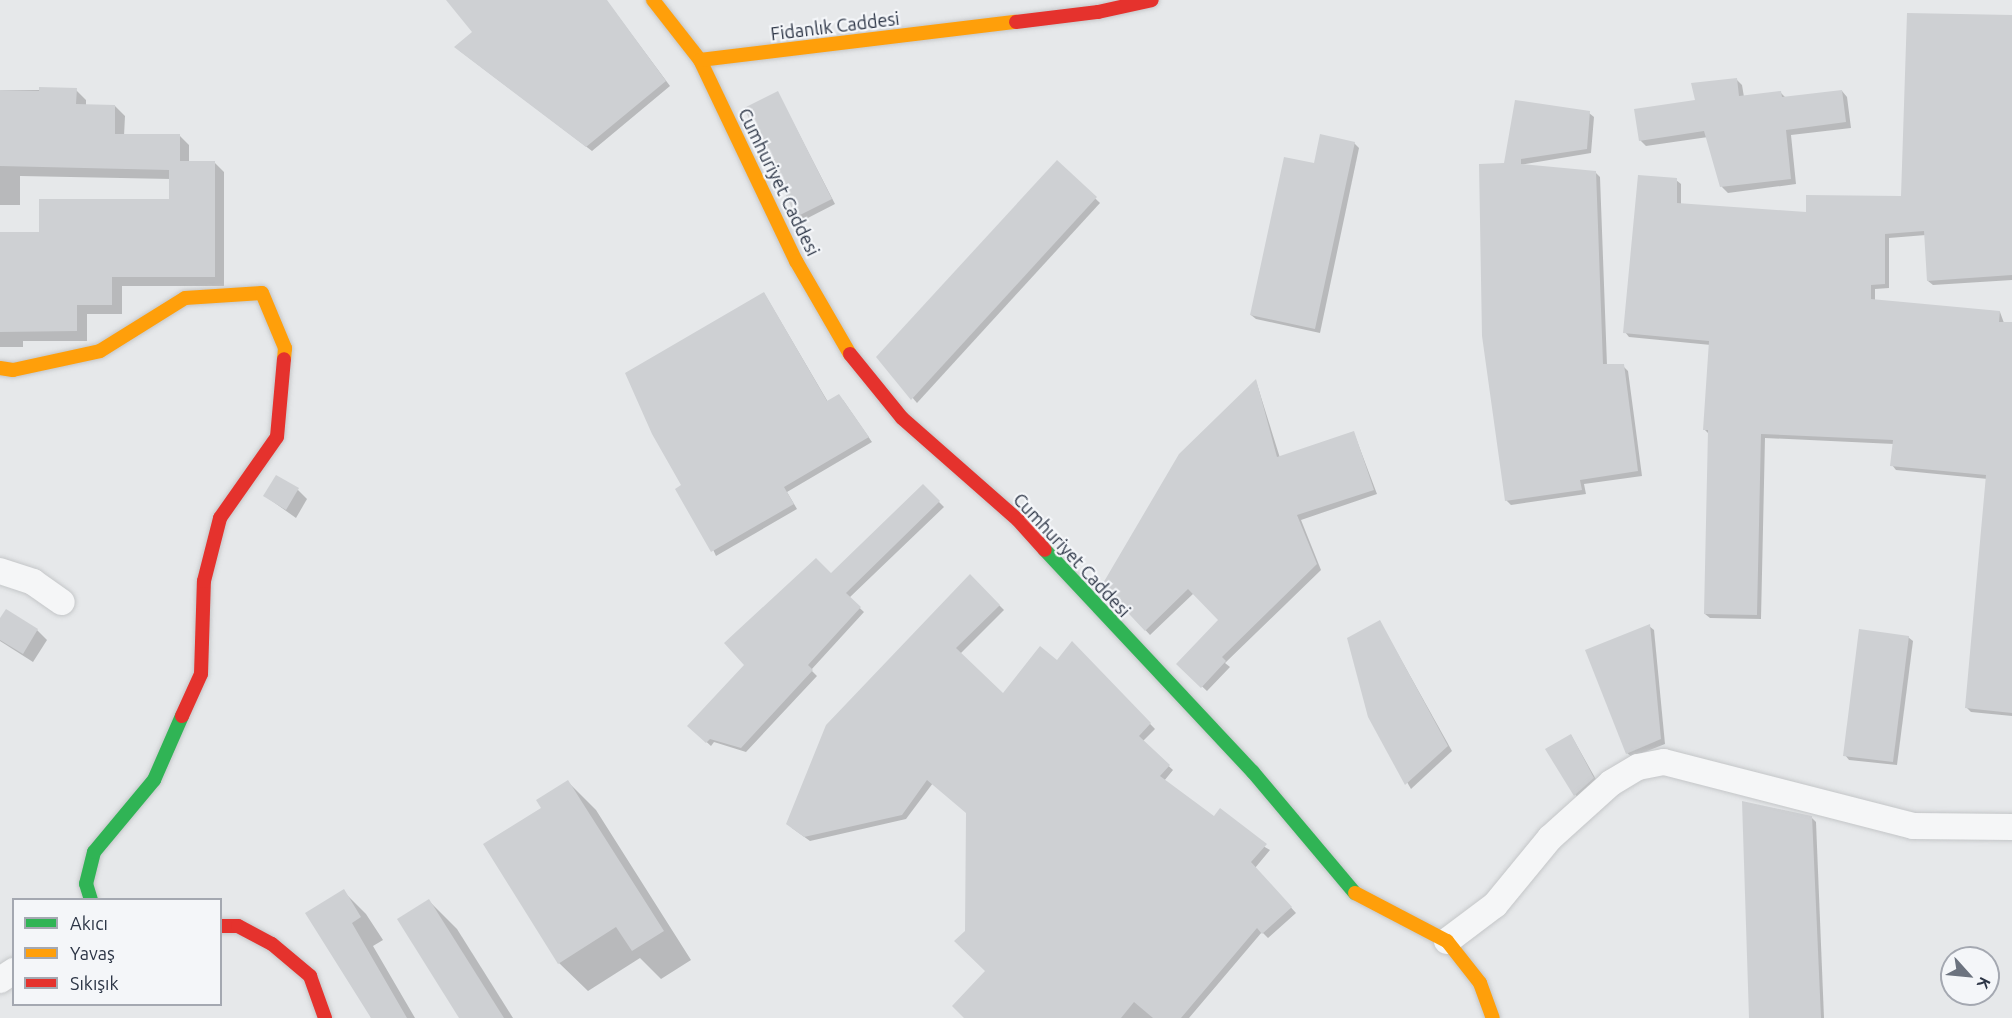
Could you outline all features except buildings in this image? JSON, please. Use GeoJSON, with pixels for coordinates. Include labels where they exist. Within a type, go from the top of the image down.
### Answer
{"type":"FeatureCollection","features":[{"type":"Feature","properties":{"kind":"street","name":"Cumhuriyet Caddesi"},"geometry":{"type":"LineString","coordinates":[[653,0],[700,60],[796,261],[844,347],[902,418],[1018,520],[1107,619],[1253,772],[1356,894],[1447,941],[1480,983],[1493,1018]]}},
{"type":"Feature","properties":{"kind":"street","name":"Fidanlık Caddesi"},"geometry":{"type":"LineString","coordinates":[[700,60],[1098,12],[1152,0]]}},
{"type":"Feature","properties":{"kind":"street"},"geometry":{"type":"LineString","coordinates":[[0,368],[13,370],[100,351],[185,298],[262,293],[285,348],[277,437],[220,518],[204,581],[201,674],[154,780],[94,852],[86,885],[90,898]]}},
{"type":"Feature","properties":{"kind":"street"},"geometry":{"type":"LineString","coordinates":[[0,571],[33,582],[62,602]]}},
{"type":"Feature","properties":{"kind":"street"},"geometry":{"type":"LineString","coordinates":[[1447,941],[1495,905],[1550,838],[1611,783],[1638,767],[1655,763],[1664,762],[1913,826],[2012,827]]}},
{"type":"Feature","properties":{"kind":"street"},"geometry":{"type":"LineString","coordinates":[[222,926],[238,926],[272,944],[310,976],[325,1018]]}},
{"type":"Feature","properties":{"kind":"traffic: fast"},"geometry":{"type":"LineString","coordinates":[[1045,550],[1253,772],[1355,893]]}},
{"type":"Feature","properties":{"kind":"traffic: fast"},"geometry":{"type":"LineString","coordinates":[[90,898],[86,884],[94,852],[154,780],[182,716]]}},
{"type":"Feature","properties":{"kind":"traffic: slow"},"geometry":{"type":"LineString","coordinates":[[653,0],[700,60],[796,261],[850,354]]}},
{"type":"Feature","properties":{"kind":"traffic: slow"},"geometry":{"type":"LineString","coordinates":[[700,60],[1016,22]]}},
{"type":"Feature","properties":{"kind":"traffic: slow"},"geometry":{"type":"LineString","coordinates":[[0,368],[13,370],[100,351],[185,298],[262,293],[285,348],[284,359]]}},
{"type":"Feature","properties":{"kind":"traffic: slow"},"geometry":{"type":"LineString","coordinates":[[1355,893],[1447,941],[1480,983],[1493,1018]]}},
{"type":"Feature","properties":{"kind":"traffic: jam"},"geometry":{"type":"LineString","coordinates":[[1016,22],[1098,12],[1152,0]]}},
{"type":"Feature","properties":{"kind":"traffic: jam"},"geometry":{"type":"LineString","coordinates":[[850,354],[902,418],[1018,520],[1045,550]]}},
{"type":"Feature","properties":{"kind":"traffic: jam"},"geometry":{"type":"LineString","coordinates":[[182,716],[201,674],[204,581],[220,518],[277,437],[284,359]]}},
{"type":"Feature","properties":{"kind":"traffic: jam"},"geometry":{"type":"LineString","coordinates":[[222,926],[238,926],[272,944],[310,976],[325,1018]]}}]}
